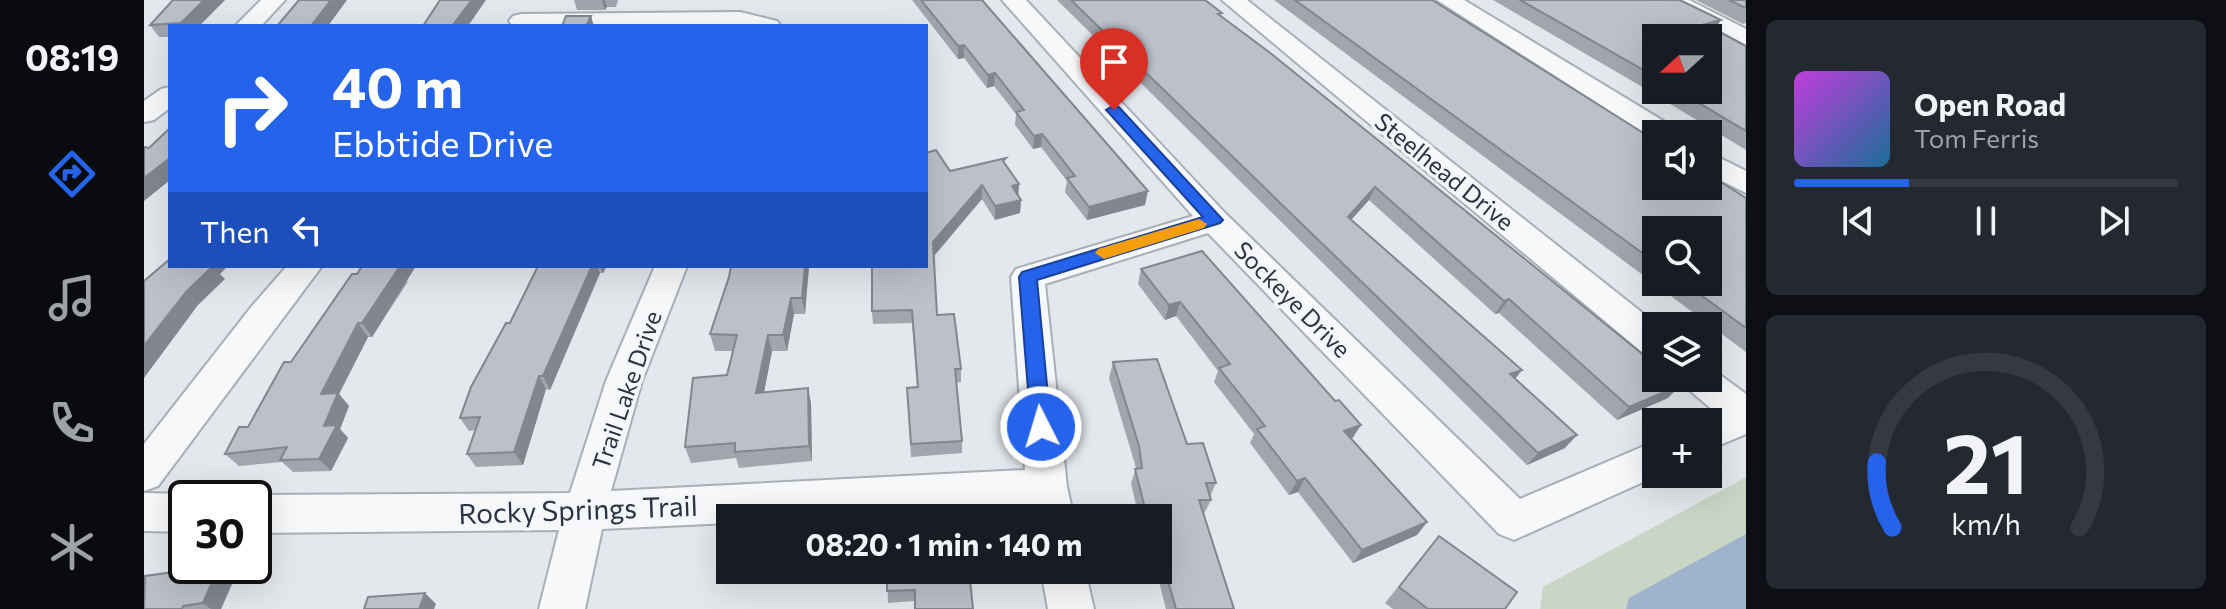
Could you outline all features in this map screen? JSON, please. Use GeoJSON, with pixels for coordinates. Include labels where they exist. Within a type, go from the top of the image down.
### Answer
{"type":"FeatureCollection","features":[{"type":"Feature","properties":{"kind":"street"},"geometry":{"type":"LineString","coordinates":[[249,24],[274,0]]}},
{"type":"Feature","properties":{"kind":"street","name":"Sockeye Drive"},"geometry":{"type":"LineString","coordinates":[[1013,0],[1214,220],[1514,521],[1642,464]]}},
{"type":"Feature","properties":{"kind":"street","name":"Steelhead Drive"},"geometry":{"type":"LineString","coordinates":[[1233,0],[1642,332]]}},
{"type":"Feature","properties":{"kind":"street"},"geometry":{"type":"LineString","coordinates":[[1448,0],[1642,120]]}},
{"type":"Feature","properties":{"kind":"street"},"geometry":{"type":"LineString","coordinates":[[1671,0],[1746,39]]}},
{"type":"Feature","properties":{"kind":"street"},"geometry":{"type":"LineString","coordinates":[[523,16],[740,19],[761,24]]}},
{"type":"Feature","properties":{"kind":"street"},"geometry":{"type":"LineString","coordinates":[[144,114],[168,96]]}},
{"type":"Feature","properties":{"kind":"street"},"geometry":{"type":"LineString","coordinates":[[1722,169],[1746,184]]}},
{"type":"Feature","properties":{"kind":"street"},"geometry":{"type":"LineString","coordinates":[[1050,502],[1028,277],[1214,220]]}},
{"type":"Feature","properties":{"kind":"street"},"geometry":{"type":"LineString","coordinates":[[144,474],[264,315],[304,268]]}},
{"type":"Feature","properties":{"kind":"street","name":"Trail Lake Drive"},"geometry":{"type":"LineString","coordinates":[[562,609],[585,511],[624,381],[670,268]]}},
{"type":"Feature","properties":{"kind":"street"},"geometry":{"type":"LineString","coordinates":[[1717,392],[1746,416],[1722,427]]}},
{"type":"Feature","properties":{"kind":"street","name":"Rocky Springs Trail"},"geometry":{"type":"LineString","coordinates":[[272,515],[348,517],[1050,502]]}},
{"type":"Feature","properties":{"kind":"street"},"geometry":{"type":"LineString","coordinates":[[144,512],[168,513]]}},
{"type":"Feature","properties":{"kind":"street"},"geometry":{"type":"LineString","coordinates":[[1066,584],[1071,609]]}},
{"type":"Feature","properties":{"kind":"green space"},"geometry":{"type":"Polygon","coordinates":[[[1746,477],[1746,609],[1540,609],[1543,587],[1746,477]]]}},
{"type":"Feature","properties":{"kind":"water"},"geometry":{"type":"Polygon","coordinates":[[[1746,534],[1746,609],[1626,609],[1629,598],[1746,534]]]}},
{"type":"Feature","properties":{"kind":"building"},"geometry":{"type":"Polygon","coordinates":[[[173,0],[204,0],[181,23],[150,25],[173,0]]]}},
{"type":"Feature","properties":{"kind":"building"},"geometry":{"type":"Polygon","coordinates":[[[299,0],[331,0],[313,24],[279,24],[299,0]]]}},
{"type":"Feature","properties":{"kind":"building"},"geometry":{"type":"Polygon","coordinates":[[[440,0],[472,0],[454,24],[424,24],[440,0]]]}},
{"type":"Feature","properties":{"kind":"building"},"geometry":{"type":"Polygon","coordinates":[[[921,0],[982,0],[1148,191],[1089,207],[1067,178],[1075,176],[1042,134],[1034,136],[1016,112],[1024,110],[995,73],[988,75],[964,45],[958,46],[921,0]]]}},
{"type":"Feature","properties":{"kind":"building"},"geometry":{"type":"Polygon","coordinates":[[[1071,0],[1205,0],[1222,13],[1218,14],[1642,354],[1642,392],[1664,392],[1629,407],[1509,299],[1504,301],[1375,187],[1348,217],[1522,370],[1510,374],[1577,435],[1538,453],[1071,0]]]}},
{"type":"Feature","properties":{"kind":"building"},"geometry":{"type":"Polygon","coordinates":[[[1295,0],[1432,0],[1642,132],[1642,200],[1722,200],[1722,183],[1746,198],[1746,328],[1702,296],[1722,296],[1722,216],[1642,216],[1642,253],[1295,0]]]}},
{"type":"Feature","properties":{"kind":"building"},"geometry":{"type":"Polygon","coordinates":[[[1520,0],[1680,0],[1721,20],[1705,24],[1642,24],[1642,69],[1520,0]]]}},
{"type":"Feature","properties":{"kind":"building"},"geometry":{"type":"Polygon","coordinates":[[[1729,0],[1746,0],[1746,8],[1729,0]]]}},
{"type":"Feature","properties":{"kind":"building"},"geometry":{"type":"Polygon","coordinates":[[[566,16],[591,16],[587,24],[563,24],[566,16]]]}},
{"type":"Feature","properties":{"kind":"building"},"geometry":{"type":"Polygon","coordinates":[[[1722,33],[1746,46],[1746,131],[1701,104],[1722,104],[1722,33]]]}},
{"type":"Feature","properties":{"kind":"building"},"geometry":{"type":"Polygon","coordinates":[[[168,130],[168,160],[144,178],[144,147],[149,148],[168,130]]]}},
{"type":"Feature","properties":{"kind":"building"},"geometry":{"type":"Polygon","coordinates":[[[936,150],[950,171],[1006,158],[1003,161],[1019,184],[1012,186],[1021,200],[995,206],[982,185],[933,242],[937,315],[954,314],[961,369],[955,369],[962,441],[911,444],[907,388],[918,387],[912,310],[872,311],[872,268],[928,268],[928,152],[936,150]]]}},
{"type":"Feature","properties":{"kind":"building"},"geometry":{"type":"Polygon","coordinates":[[[1202,251],[1335,401],[1339,400],[1361,425],[1344,431],[1427,522],[1362,550],[1305,478],[1297,481],[1257,429],[1265,426],[1219,368],[1230,364],[1180,302],[1169,305],[1141,269],[1202,251]]]}},
{"type":"Feature","properties":{"kind":"building"},"geometry":{"type":"Polygon","coordinates":[[[168,261],[168,268],[211,268],[186,292],[144,346],[144,281],[168,261]]]}},
{"type":"Feature","properties":{"kind":"building"},"geometry":{"type":"Polygon","coordinates":[[[361,268],[399,268],[362,323],[358,323],[321,394],[338,393],[324,426],[337,425],[319,459],[280,460],[287,447],[225,454],[239,427],[248,427],[284,362],[291,362],[352,274],[357,274],[361,268]]]}},
{"type":"Feature","properties":{"kind":"building"},"geometry":{"type":"Polygon","coordinates":[[[537,268],[591,268],[543,376],[539,376],[514,452],[467,454],[480,417],[460,418],[471,387],[506,323],[510,323],[537,268]]]}},
{"type":"Feature","properties":{"kind":"building"},"geometry":{"type":"Polygon","coordinates":[[[731,268],[805,268],[802,298],[791,298],[783,335],[768,335],[756,393],[808,388],[809,446],[735,452],[735,443],[685,447],[693,378],[727,375],[737,335],[710,334],[731,268]]]}},
{"type":"Feature","properties":{"kind":"building"},"geometry":{"type":"Polygon","coordinates":[[[1157,359],[1187,444],[1203,443],[1216,483],[1206,483],[1211,500],[1199,500],[1234,609],[1176,609],[1169,584],[1172,584],[1172,504],[1144,504],[1135,469],[1142,468],[1139,446],[1113,362],[1157,359]]]}},
{"type":"Feature","properties":{"kind":"building"},"geometry":{"type":"Polygon","coordinates":[[[1439,536],[1517,592],[1505,609],[1428,609],[1399,587],[1439,536]]]}},
{"type":"Feature","properties":{"kind":"building"},"geometry":{"type":"Polygon","coordinates":[[[168,573],[168,584],[211,584],[203,603],[183,606],[182,609],[144,609],[145,576],[168,573]]]}},
{"type":"Feature","properties":{"kind":"building"},"geometry":{"type":"Polygon","coordinates":[[[887,584],[970,584],[973,609],[915,609],[915,590],[887,591],[887,584]]]}},
{"type":"Feature","properties":{"kind":"building"},"geometry":{"type":"Polygon","coordinates":[[[425,593],[419,609],[364,609],[368,597],[425,593]]]}},
{"type":"Feature","properties":{"kind":"slow traffic"},"geometry":{"type":"LineString","coordinates":[[1104,253],[1199,224]]}},
{"type":"Feature","properties":{"kind":"route"},"geometry":{"type":"LineString","coordinates":[[1041,427],[1028,277],[1214,220],[1114,110]]}}]}
